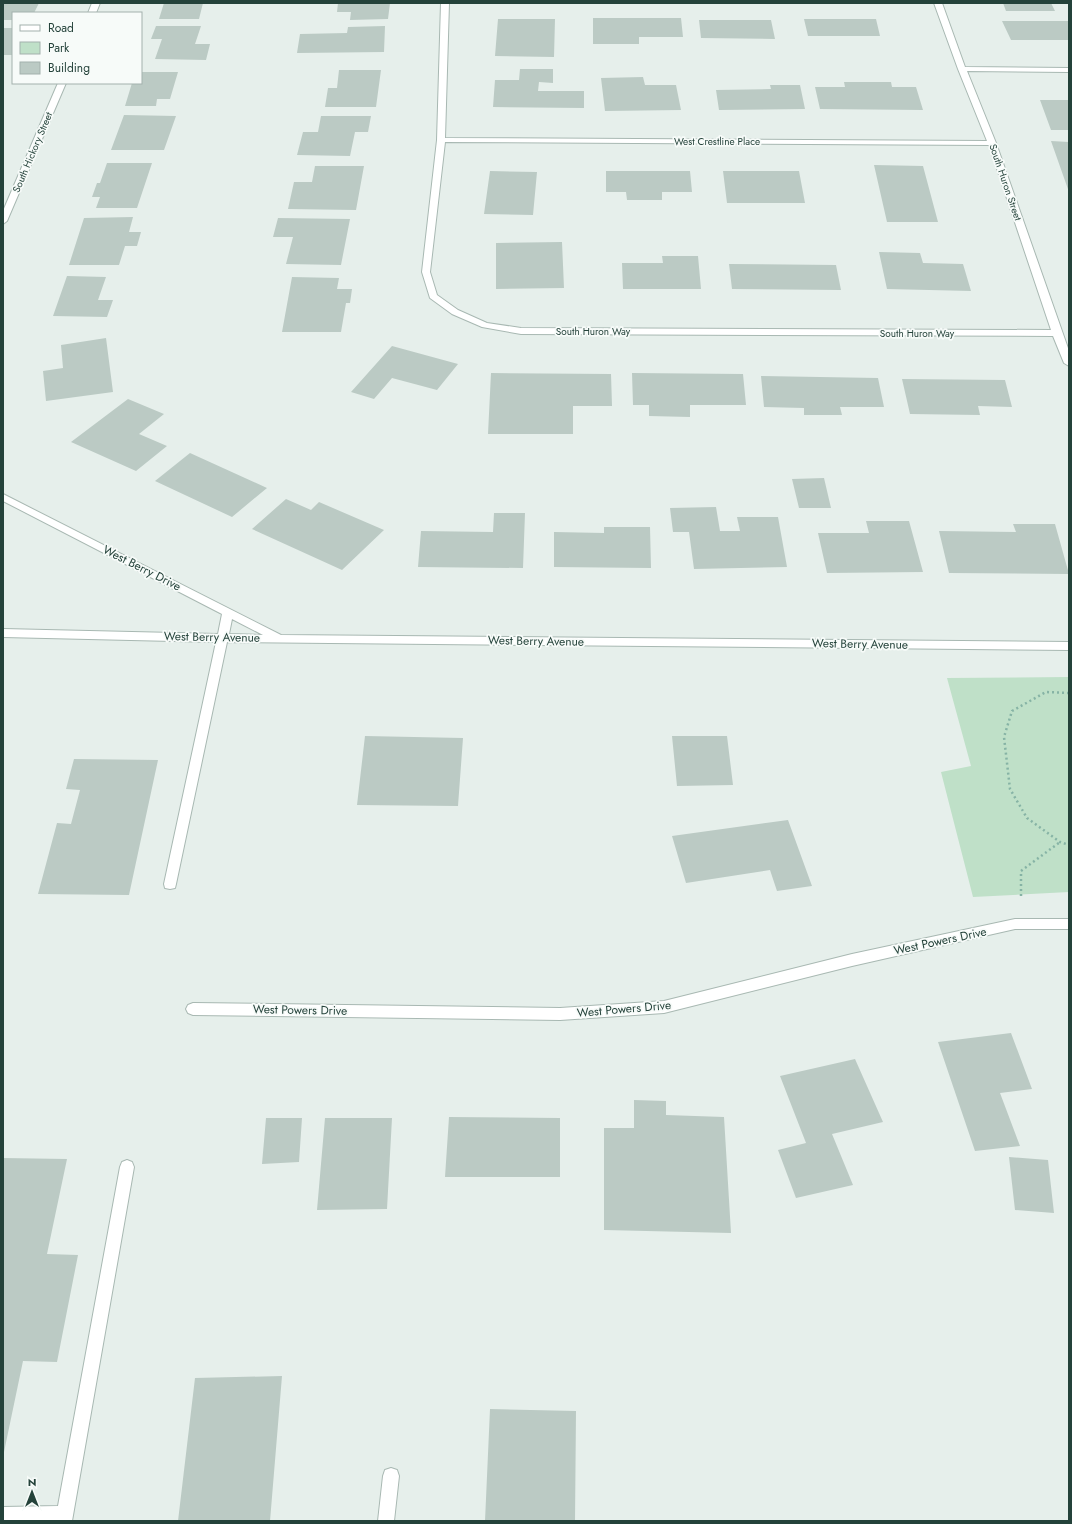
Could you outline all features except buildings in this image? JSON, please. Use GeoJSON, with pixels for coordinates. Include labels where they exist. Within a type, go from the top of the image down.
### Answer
{"type":"FeatureCollection","features":[{"type":"Feature","properties":{"kind":"street","name":"South Huron Way"},"geometry":{"type":"LineString","coordinates":[[445,3],[441,140],[426,272],[433,296],[455,312],[485,325],[520,331],[1057,333]]}},
{"type":"Feature","properties":{"kind":"street","name":"South Huron Street"},"geometry":{"type":"LineString","coordinates":[[938,3],[962,69],[992,143],[1057,333],[1069,363]]}},
{"type":"Feature","properties":{"kind":"street"},"geometry":{"type":"LineString","coordinates":[[962,69],[1069,70]]}},
{"type":"Feature","properties":{"kind":"street","name":"South Hickory Street"},"geometry":{"type":"LineString","coordinates":[[3,221],[62,84]]}},
{"type":"Feature","properties":{"kind":"street","name":"West Crestline Place"},"geometry":{"type":"LineString","coordinates":[[441,140],[992,143]]}},
{"type":"Feature","properties":{"kind":"street","name":"West Berry Drive"},"geometry":{"type":"LineString","coordinates":[[3,497],[280,639]]}},
{"type":"Feature","properties":{"kind":"street"},"geometry":{"type":"LineString","coordinates":[[170,884],[228,612]]}},
{"type":"Feature","properties":{"kind":"street","name":"West Berry Avenue"},"geometry":{"type":"LineString","coordinates":[[3,633],[280,639],[1069,646]]}},
{"type":"Feature","properties":{"kind":"street","name":"West Powers Drive"},"geometry":{"type":"LineString","coordinates":[[193,1009],[560,1014],[664,1007],[852,960],[1015,924],[1069,924]]}},
{"type":"Feature","properties":{"kind":"street"},"geometry":{"type":"LineString","coordinates":[[3,1514],[65,1517],[126,1167]]}},
{"type":"Feature","properties":{"kind":"street"},"geometry":{"type":"LineString","coordinates":[[386,1521],[390,1476]]}},
{"type":"Feature","properties":{"kind":"path"},"geometry":{"type":"LineString","coordinates":[[1069,693],[1046,692],[1012,711],[1004,737],[1010,789],[1026,818],[1060,842],[1069,844]]}},
{"type":"Feature","properties":{"kind":"path"},"geometry":{"type":"LineString","coordinates":[[1021,903],[1021,871],[1060,842]]}},
{"type":"Feature","properties":{"kind":"green space"},"geometry":{"type":"Polygon","coordinates":[[[1069,677],[1069,892],[973,897],[941,772],[971,766],[947,678],[1069,677]]]}}]}
